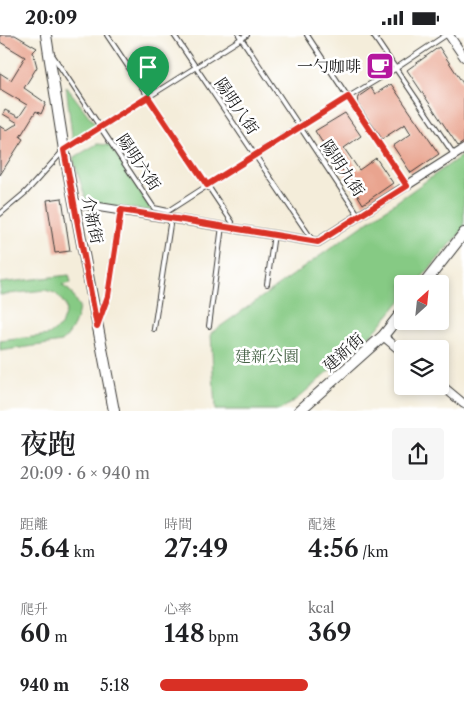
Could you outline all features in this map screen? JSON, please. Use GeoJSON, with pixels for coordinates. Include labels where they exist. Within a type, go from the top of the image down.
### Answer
{"type":"FeatureCollection","features":[{"type":"Feature","properties":{"kind":"street","name":"介新街"},"geometry":{"type":"LineString","coordinates":[[46,35],[64,150],[114,411]]}},
{"type":"Feature","properties":{"kind":"street"},"geometry":{"type":"LineString","coordinates":[[447,35],[464,57]]}},
{"type":"Feature","properties":{"kind":"street"},"geometry":{"type":"LineString","coordinates":[[74,203],[318,242],[464,149]]}},
{"type":"Feature","properties":{"kind":"street"},"geometry":{"type":"LineString","coordinates":[[431,275],[464,233]]}},
{"type":"Feature","properties":{"kind":"street","name":"建新街"},"geometry":{"type":"LineString","coordinates":[[299,411],[383,336],[394,322]]}},
{"type":"Feature","properties":{"kind":"street"},"geometry":{"type":"LineString","coordinates":[[383,336],[394,345]]}},
{"type":"Feature","properties":{"kind":"street"},"geometry":{"type":"LineString","coordinates":[[449,392],[464,404]]}},
{"type":"Feature","properties":{"kind":"lane"},"geometry":{"type":"LineString","coordinates":[[107,35],[232,222]]}},
{"type":"Feature","properties":{"kind":"lane","name":"陽明八街"},"geometry":{"type":"LineString","coordinates":[[174,35],[313,241]]}},
{"type":"Feature","properties":{"kind":"lane"},"geometry":{"type":"LineString","coordinates":[[0,214],[26,192],[64,150],[241,37],[248,35]]}},
{"type":"Feature","properties":{"kind":"lane"},"geometry":{"type":"LineString","coordinates":[[307,35],[407,186]]}},
{"type":"Feature","properties":{"kind":"lane"},"geometry":{"type":"LineString","coordinates":[[373,35],[455,156]]}},
{"type":"Feature","properties":{"kind":"lane"},"geometry":{"type":"LineString","coordinates":[[207,185],[447,35]]}},
{"type":"Feature","properties":{"kind":"lane","name":"陽明九街"},"geometry":{"type":"LineString","coordinates":[[241,37],[359,216]]}},
{"type":"Feature","properties":{"kind":"lane","name":"陽明六街"},"geometry":{"type":"LineString","coordinates":[[48,49],[154,208],[168,211],[207,185]]}},
{"type":"Feature","properties":{"kind":"lane"},"geometry":{"type":"LineString","coordinates":[[97,326],[108,296],[121,210]]}},
{"type":"Feature","properties":{"kind":"lane"},"geometry":{"type":"LineString","coordinates":[[154,329],[171,218]]}},
{"type":"Feature","properties":{"kind":"lane"},"geometry":{"type":"LineString","coordinates":[[209,326],[222,226]]}},
{"type":"Feature","properties":{"kind":"lane"},"geometry":{"type":"LineString","coordinates":[[267,285],[274,235]]}},
{"type":"Feature","properties":{"kind":"green space"},"geometry":{"type":"Polygon","coordinates":[[[66,86],[98,128],[73,144],[66,86]]]}},
{"type":"Feature","properties":{"kind":"green space"},"geometry":{"type":"Polygon","coordinates":[[[97,144],[110,145],[152,211],[87,203],[73,158],[97,144]]]}},
{"type":"Feature","properties":{"kind":"green space","name":"建新公園"},"geometry":{"type":"Polygon","coordinates":[[[464,154],[464,229],[424,275],[394,275],[394,308],[375,331],[298,398],[280,410],[215,410],[211,333],[464,154]]]}},
{"type":"Feature","properties":{"kind":"green space"},"geometry":{"type":"Polygon","coordinates":[[[69,275],[71,283],[62,285],[70,291],[79,307],[74,326],[62,342],[0,351],[0,341],[49,335],[61,326],[66,311],[65,305],[55,293],[45,290],[0,295],[0,283],[69,275]]]}},
{"type":"Feature","properties":{"kind":"building"},"geometry":{"type":"Polygon","coordinates":[[[0,35],[15,35],[37,48],[33,52],[37,67],[24,88],[46,103],[41,114],[36,111],[20,137],[23,139],[0,175],[0,126],[7,130],[18,123],[3,114],[5,110],[19,117],[27,105],[0,89],[0,73],[11,80],[25,57],[0,42],[0,35]]]}},
{"type":"Feature","properties":{"kind":"building"},"geometry":{"type":"Polygon","coordinates":[[[439,47],[464,85],[464,142],[458,146],[407,70],[439,47]]]}},
{"type":"Feature","properties":{"kind":"building"},"geometry":{"type":"Polygon","coordinates":[[[391,84],[439,154],[411,173],[393,146],[411,134],[405,124],[382,139],[357,103],[358,97],[371,88],[375,94],[391,84]]]}},
{"type":"Feature","properties":{"kind":"building"},"geometry":{"type":"Polygon","coordinates":[[[345,113],[361,136],[344,148],[359,170],[376,158],[393,183],[363,204],[333,155],[331,156],[315,131],[345,113]]]}},
{"type":"Feature","properties":{"kind":"building"},"geometry":{"type":"Polygon","coordinates":[[[62,198],[70,251],[55,253],[47,200],[62,198]]]}},
{"type":"Feature","properties":{"kind":"place","name":"一勺咖啡"},"geometry":{"type":"Point","coordinates":[380,66]}},
{"type":"Feature","properties":{"kind":"route"},"geometry":{"type":"LineString","coordinates":[[148,97],[207,185],[348,97],[407,186],[318,242],[121,210],[108,296],[97,326],[64,150],[148,97]]}}]}
